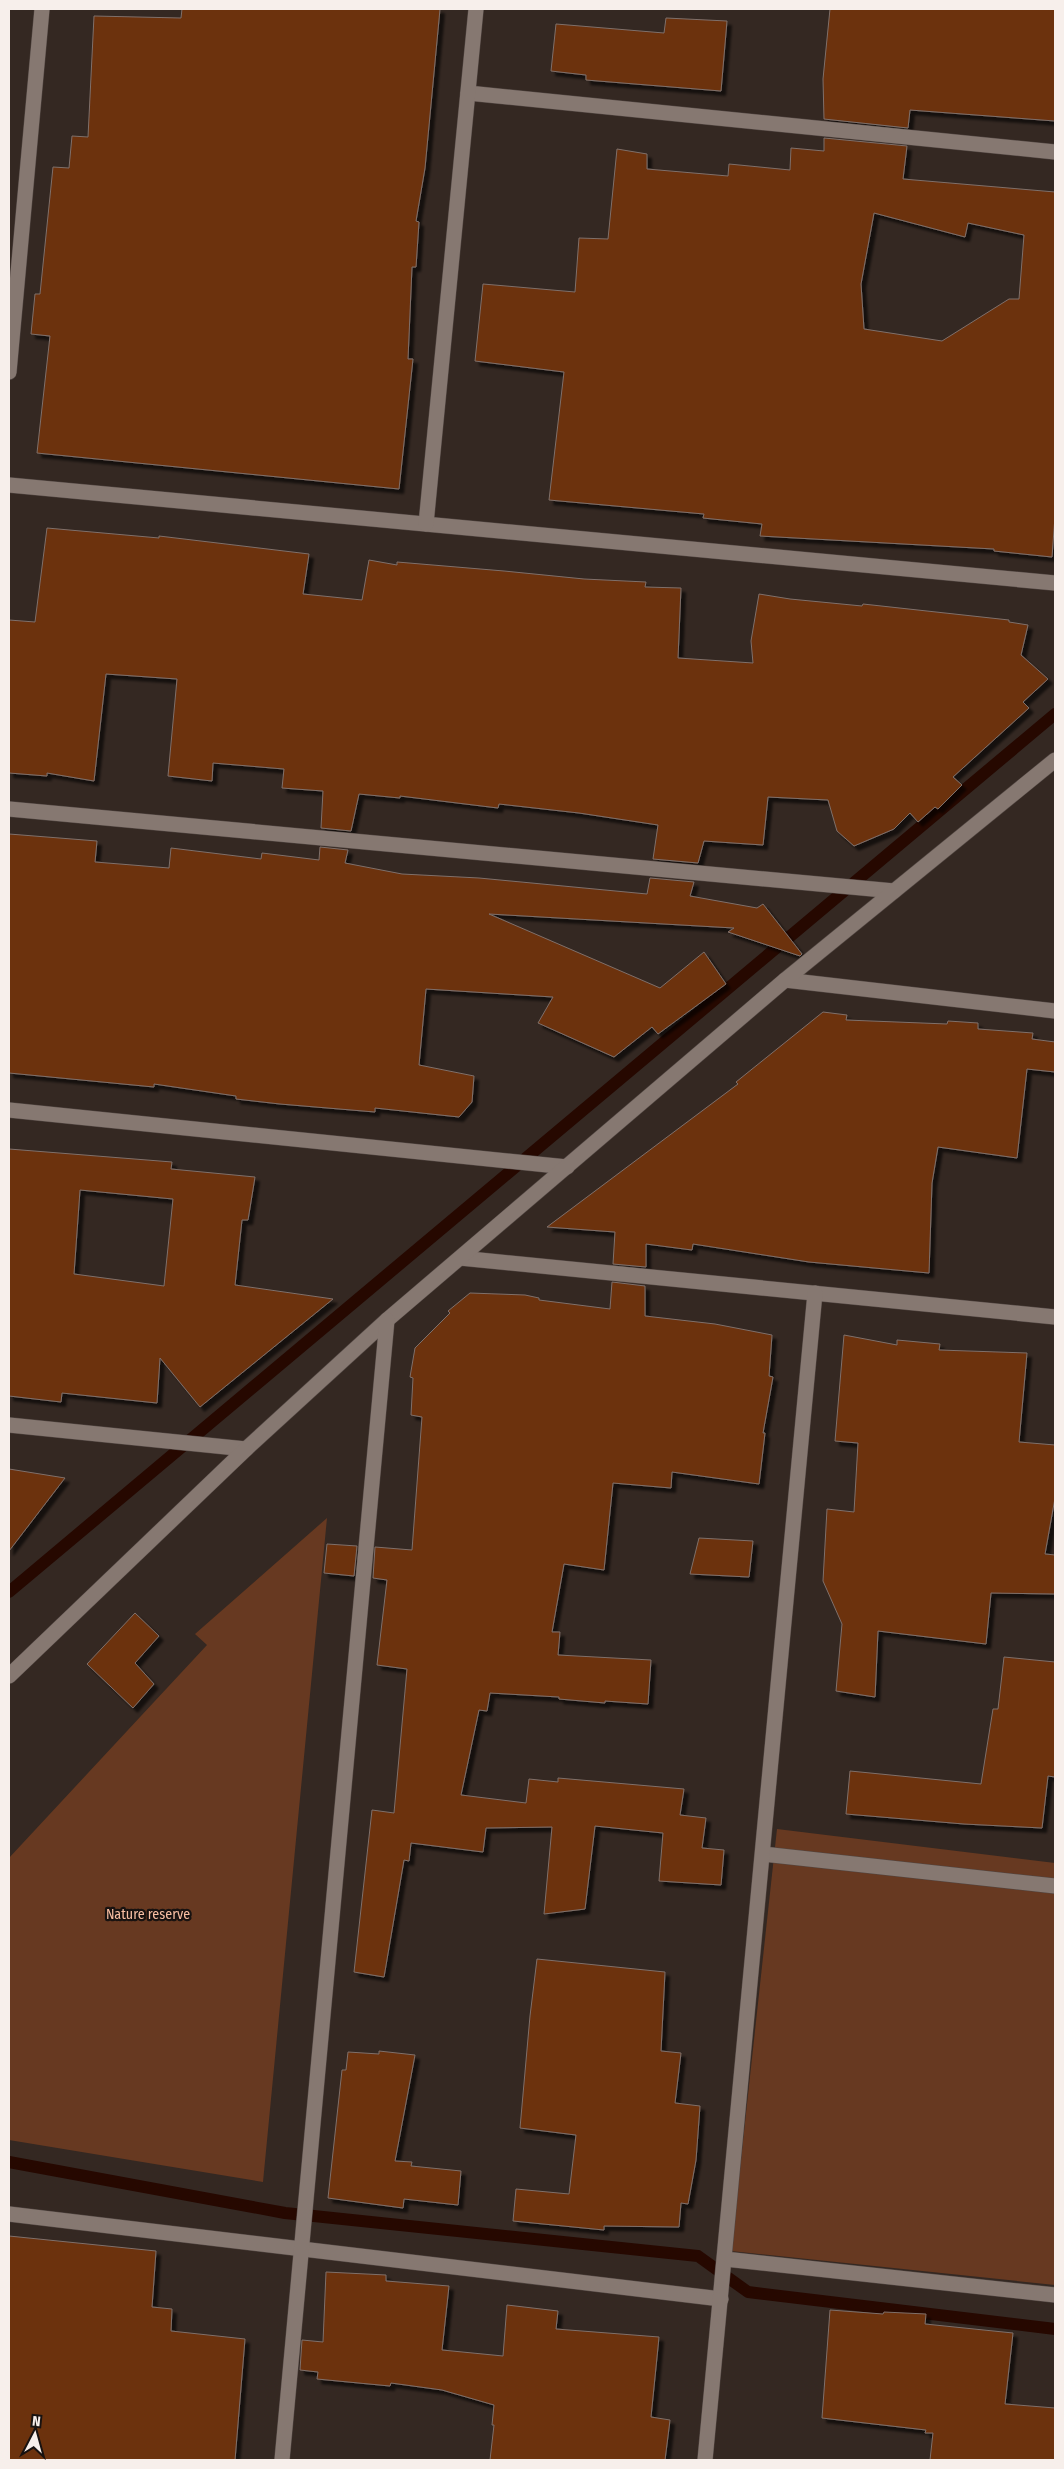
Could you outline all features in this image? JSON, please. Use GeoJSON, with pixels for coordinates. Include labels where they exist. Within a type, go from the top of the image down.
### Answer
{"type":"FeatureCollection","features":[{"type":"Feature","properties":{"kind":"street"},"geometry":{"type":"LineString","coordinates":[[9,372],[42,9]]}},
{"type":"Feature","properties":{"kind":"street"},"geometry":{"type":"LineString","coordinates":[[426,524],[476,9]]}},
{"type":"Feature","properties":{"kind":"street"},"geometry":{"type":"LineString","coordinates":[[468,92],[1055,152]]}},
{"type":"Feature","properties":{"kind":"street"},"geometry":{"type":"LineString","coordinates":[[9,485],[1055,583]]}},
{"type":"Feature","properties":{"kind":"street"},"geometry":{"type":"LineString","coordinates":[[9,1676],[246,1449],[387,1320],[785,980],[1055,760]]}},
{"type":"Feature","properties":{"kind":"street"},"geometry":{"type":"LineString","coordinates":[[9,809],[894,891]]}},
{"type":"Feature","properties":{"kind":"street"},"geometry":{"type":"LineString","coordinates":[[785,980],[1055,1011]]}},
{"type":"Feature","properties":{"kind":"street"},"geometry":{"type":"LineString","coordinates":[[9,1110],[567,1167]]}},
{"type":"Feature","properties":{"kind":"street"},"geometry":{"type":"LineString","coordinates":[[460,1258],[1055,1317]]}},
{"type":"Feature","properties":{"kind":"street"},"geometry":{"type":"LineString","coordinates":[[705,2460],[815,1293]]}},
{"type":"Feature","properties":{"kind":"street"},"geometry":{"type":"LineString","coordinates":[[282,2460],[387,1320]]}},
{"type":"Feature","properties":{"kind":"street"},"geometry":{"type":"LineString","coordinates":[[9,1424],[246,1449]]}},
{"type":"Feature","properties":{"kind":"street"},"geometry":{"type":"LineString","coordinates":[[763,1854],[1055,1886]]}},
{"type":"Feature","properties":{"kind":"street"},"geometry":{"type":"LineString","coordinates":[[9,2214],[302,2249],[721,2293]]}},
{"type":"Feature","properties":{"kind":"street"},"geometry":{"type":"LineString","coordinates":[[724,2262],[1055,2295]]}},
{"type":"Feature","properties":{"kind":"green space","name":"Nature reserve"},"geometry":{"type":"Polygon","coordinates":[[[327,1518],[263,2182],[9,2140],[9,1858],[207,1645],[195,1634],[327,1518]]]}},
{"type":"Feature","properties":{"kind":"green space"},"geometry":{"type":"Polygon","coordinates":[[[777,1829],[1055,1863],[1055,2285],[731,2251],[777,1829]]]}},
{"type":"Feature","properties":{"kind":"building"},"geometry":{"type":"Polygon","coordinates":[[[182,9],[440,9],[425,168],[416,221],[419,222],[416,267],[412,267],[408,359],[413,359],[399,489],[37,453],[50,336],[31,334],[35,294],[40,294],[53,167],[69,168],[72,136],[88,137],[94,16],[181,18],[182,9]]]}},
{"type":"Feature","properties":{"kind":"building"},"geometry":{"type":"Polygon","coordinates":[[[830,9],[1055,9],[1055,121],[910,110],[908,128],[824,119],[823,79],[830,9]]]}},
{"type":"Feature","properties":{"kind":"building"},"geometry":{"type":"Polygon","coordinates":[[[666,18],[727,21],[721,91],[586,80],[586,75],[551,71],[556,24],[664,33],[666,18]]]}},
{"type":"Feature","properties":{"kind":"building"},"geometry":{"type":"Polygon","coordinates":[[[824,138],[907,146],[903,179],[1055,192],[1055,516],[1052,557],[994,551],[994,549],[760,536],[762,524],[703,518],[704,514],[549,500],[564,372],[475,361],[483,284],[575,292],[579,238],[608,239],[617,149],[647,154],[647,169],[728,176],[729,164],[790,170],[791,148],[824,151],[824,138]],[[874,213],[861,284],[864,329],[942,341],[1009,299],[1019,299],[1024,235],[968,223],[965,237],[874,213]]]}},
{"type":"Feature","properties":{"kind":"building"},"geometry":{"type":"Polygon","coordinates":[[[47,528],[159,538],[159,536],[309,554],[303,594],[362,600],[369,560],[397,565],[397,562],[584,579],[646,582],[645,587],[681,588],[678,658],[753,663],[751,641],[759,594],[790,599],[862,606],[863,604],[1009,620],[1009,622],[1028,625],[1021,655],[1048,679],[1023,702],[1029,708],[953,777],[962,785],[938,809],[935,807],[918,822],[910,813],[894,829],[854,846],[837,831],[828,800],[768,797],[763,845],[704,841],[698,863],[653,859],[658,825],[579,813],[499,804],[498,808],[400,796],[400,798],[359,794],[351,831],[321,828],[323,791],[282,788],[284,769],[213,763],[212,781],[168,776],[177,679],[106,674],[94,781],[47,773],[47,776],[9,773],[9,620],[35,622],[47,528]]]}},
{"type":"Feature","properties":{"kind":"building"},"geometry":{"type":"Polygon","coordinates":[[[9,834],[97,841],[95,862],[169,868],[171,848],[261,859],[262,853],[319,860],[320,847],[348,850],[345,863],[402,874],[479,878],[647,894],[650,878],[694,882],[690,896],[757,908],[763,904],[802,954],[800,956],[728,932],[734,928],[489,914],[660,988],[704,952],[726,984],[658,1034],[652,1027],[614,1057],[538,1023],[553,997],[426,989],[419,1065],[474,1076],[472,1102],[459,1117],[375,1108],[375,1112],[280,1104],[236,1099],[236,1096],[154,1084],[154,1087],[9,1073],[9,834]]]}},
{"type":"Feature","properties":{"kind":"building"},"geometry":{"type":"Polygon","coordinates":[[[823,1012],[847,1015],[846,1020],[947,1024],[948,1021],[978,1023],[978,1029],[1033,1033],[1032,1039],[1055,1042],[1055,1072],[1027,1069],[1017,1158],[938,1147],[932,1183],[929,1273],[809,1262],[693,1244],[692,1250],[646,1244],[646,1267],[613,1264],[615,1232],[547,1227],[738,1084],[736,1082],[823,1012]]]}},
{"type":"Feature","properties":{"kind":"building"},"geometry":{"type":"Polygon","coordinates":[[[9,1149],[172,1162],[171,1169],[255,1177],[248,1220],[242,1220],[235,1285],[333,1299],[200,1407],[160,1358],[157,1403],[62,1393],[61,1402],[9,1396],[9,1149]],[[80,1190],[74,1274],[164,1286],[173,1199],[80,1190]]]}},
{"type":"Feature","properties":{"kind":"building"},"geometry":{"type":"Polygon","coordinates":[[[612,1282],[645,1286],[645,1316],[715,1324],[772,1335],[769,1376],[773,1377],[763,1433],[765,1433],[759,1484],[672,1472],[671,1488],[613,1483],[604,1570],[564,1564],[552,1632],[560,1632],[558,1655],[651,1660],[648,1704],[605,1701],[605,1703],[559,1699],[559,1697],[490,1693],[487,1711],[479,1710],[461,1795],[526,1803],[529,1779],[558,1782],[558,1778],[684,1789],[680,1815],[706,1818],[702,1848],[724,1850],[721,1885],[659,1881],[663,1833],[595,1826],[585,1909],[544,1914],[552,1827],[486,1828],[483,1852],[411,1843],[409,1861],[404,1860],[384,1977],[354,1972],[372,1810],[394,1813],[407,1669],[377,1665],[387,1580],[373,1578],[375,1547],[412,1550],[422,1417],[411,1415],[413,1378],[410,1377],[415,1348],[450,1313],[448,1311],[470,1293],[525,1295],[539,1298],[539,1300],[610,1309],[612,1282]]]}},
{"type":"Feature","properties":{"kind":"building"},"geometry":{"type":"Polygon","coordinates":[[[844,1335],[897,1345],[897,1340],[940,1344],[939,1350],[1027,1353],[1019,1442],[1055,1445],[1055,1498],[1045,1554],[1055,1555],[1055,1594],[991,1593],[986,1644],[878,1631],[875,1697],[836,1691],[842,1624],[823,1581],[827,1509],[854,1512],[858,1443],[835,1441],[844,1335]]]}},
{"type":"Feature","properties":{"kind":"building"},"geometry":{"type":"Polygon","coordinates":[[[9,1469],[65,1478],[9,1551],[9,1469]]]}},
{"type":"Feature","properties":{"kind":"building"},"geometry":{"type":"Polygon","coordinates":[[[699,1538],[753,1541],[749,1577],[690,1574],[699,1538]]]}},
{"type":"Feature","properties":{"kind":"building"},"geometry":{"type":"Polygon","coordinates":[[[327,1544],[357,1546],[354,1576],[324,1573],[327,1544]]]}},
{"type":"Feature","properties":{"kind":"building"},"geometry":{"type":"Polygon","coordinates":[[[135,1613],[159,1636],[135,1663],[154,1684],[133,1708],[87,1664],[135,1613]]]}},
{"type":"Feature","properties":{"kind":"building"},"geometry":{"type":"Polygon","coordinates":[[[1004,1657],[1055,1662],[1055,1777],[1048,1776],[1042,1828],[964,1824],[846,1814],[850,1771],[981,1784],[993,1709],[998,1709],[1004,1657]]]}},
{"type":"Feature","properties":{"kind":"building"},"geometry":{"type":"Polygon","coordinates":[[[537,1959],[665,1972],[661,2051],[681,2053],[675,2103],[700,2106],[696,2160],[688,2204],[681,2203],[679,2227],[604,2226],[604,2230],[513,2221],[516,2189],[569,2194],[576,2135],[520,2128],[537,1959]]]}},
{"type":"Feature","properties":{"kind":"building"},"geometry":{"type":"Polygon","coordinates":[[[379,2051],[415,2055],[395,2161],[412,2162],[411,2166],[461,2171],[458,2205],[404,2199],[403,2208],[328,2198],[342,2070],[346,2070],[348,2052],[379,2054],[379,2051]]]}},
{"type":"Feature","properties":{"kind":"building"},"geometry":{"type":"Polygon","coordinates":[[[9,2236],[156,2251],[152,2307],[172,2309],[171,2331],[245,2339],[235,2460],[9,2460],[9,2236]]]}},
{"type":"Feature","properties":{"kind":"building"},"geometry":{"type":"Polygon","coordinates":[[[326,2272],[386,2275],[386,2281],[449,2286],[442,2350],[503,2356],[507,2305],[558,2311],[556,2329],[659,2337],[651,2417],[670,2420],[665,2460],[490,2460],[494,2405],[442,2390],[391,2383],[390,2386],[317,2379],[318,2372],[300,2370],[302,2340],[323,2342],[326,2272]]]}},
{"type":"Feature","properties":{"kind":"building"},"geometry":{"type":"Polygon","coordinates":[[[830,2310],[883,2314],[884,2312],[926,2314],[925,2324],[1013,2333],[1005,2404],[1055,2408],[1055,2460],[930,2460],[933,2433],[925,2433],[926,2430],[822,2418],[830,2310]]]}},
{"type":"Feature","properties":{"kind":"waterway"},"geometry":{"type":"LineString","coordinates":[[9,1592],[1055,714]]}},
{"type":"Feature","properties":{"kind":"waterway"},"geometry":{"type":"LineString","coordinates":[[9,2162],[285,2213],[698,2256],[748,2292],[1055,2329]]}}]}
